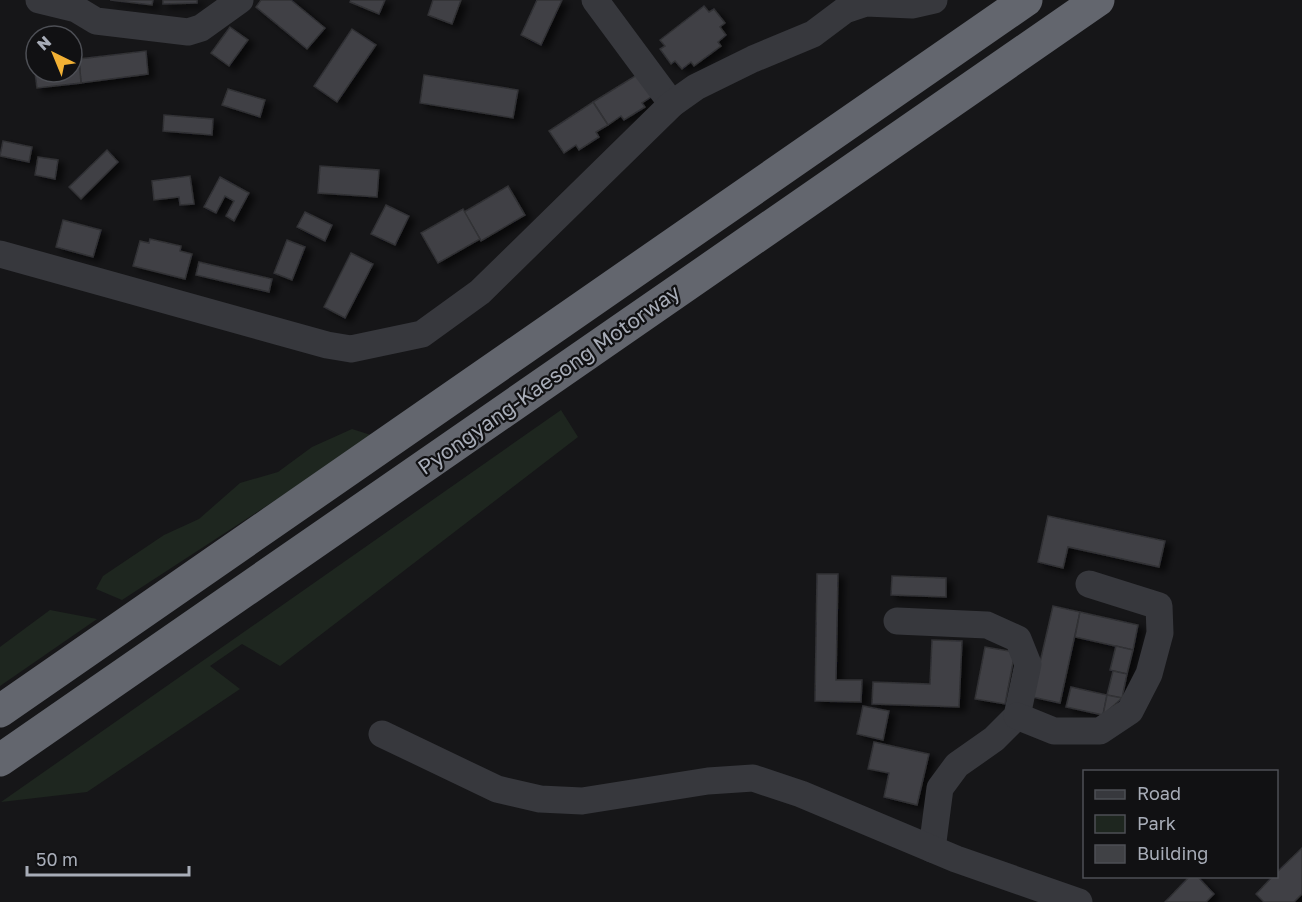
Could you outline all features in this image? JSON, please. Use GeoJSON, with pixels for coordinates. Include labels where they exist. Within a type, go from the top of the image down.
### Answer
{"type":"FeatureCollection","features":[{"type":"Feature","properties":{"kind":"highway","name":"Pyongyang-Kaesong Motorway"},"geometry":{"type":"LineString","coordinates":[[0,711],[1026,0]]}},
{"type":"Feature","properties":{"kind":"highway","name":"Pyongyang-Kaesong Motorway"},"geometry":{"type":"LineString","coordinates":[[0,760],[1098,0]]}},
{"type":"Feature","properties":{"kind":"street"},"geometry":{"type":"LineString","coordinates":[[39,0],[76,9],[96,21],[188,32],[201,28],[240,0]]}},
{"type":"Feature","properties":{"kind":"street"},"geometry":{"type":"LineString","coordinates":[[595,0],[672,104]]}},
{"type":"Feature","properties":{"kind":"street"},"geometry":{"type":"LineString","coordinates":[[0,254],[327,345],[351,349],[422,334],[480,292],[672,104],[696,87],[744,63],[813,34],[845,10],[866,3],[912,5],[934,0]]}},
{"type":"Feature","properties":{"kind":"street"},"geometry":{"type":"LineString","coordinates":[[1017,716],[1054,731],[1100,731],[1130,711],[1149,674],[1160,633],[1159,606],[1089,584]]}},
{"type":"Feature","properties":{"kind":"street"},"geometry":{"type":"LineString","coordinates":[[897,621],[987,625],[1017,639],[1028,664],[1017,716],[994,739],[957,765],[940,788],[932,849]]}},
{"type":"Feature","properties":{"kind":"street"},"geometry":{"type":"LineString","coordinates":[[382,734],[497,789],[540,799],[582,801],[708,781],[753,778],[801,794],[932,849],[1079,902]]}},
{"type":"Feature","properties":{"kind":"green space"},"geometry":{"type":"Polygon","coordinates":[[[561,410],[578,437],[280,666],[242,644],[210,666],[240,689],[87,792],[1,802],[561,410]]]}},
{"type":"Feature","properties":{"kind":"green space"},"geometry":{"type":"Polygon","coordinates":[[[352,429],[374,436],[122,600],[96,589],[103,576],[164,535],[199,519],[240,483],[278,472],[312,447],[352,429]]]}},
{"type":"Feature","properties":{"kind":"green space"},"geometry":{"type":"Polygon","coordinates":[[[50,610],[97,619],[0,686],[0,647],[50,610]]]}},
{"type":"Feature","properties":{"kind":"building"},"geometry":{"type":"Polygon","coordinates":[[[110,0],[153,0],[152,5],[110,0]]]}},
{"type":"Feature","properties":{"kind":"building"},"geometry":{"type":"Polygon","coordinates":[[[163,0],[197,0],[197,3],[163,4],[163,0]]]}},
{"type":"Feature","properties":{"kind":"building"},"geometry":{"type":"Polygon","coordinates":[[[261,0],[291,0],[325,28],[307,49],[256,7],[261,0]]]}},
{"type":"Feature","properties":{"kind":"building"},"geometry":{"type":"Polygon","coordinates":[[[351,0],[385,0],[379,14],[350,2],[351,0]]]}},
{"type":"Feature","properties":{"kind":"building"},"geometry":{"type":"Polygon","coordinates":[[[433,0],[461,0],[452,24],[428,15],[433,0]]]}},
{"type":"Feature","properties":{"kind":"building"},"geometry":{"type":"Polygon","coordinates":[[[537,0],[562,0],[541,45],[521,35],[537,0]]]}},
{"type":"Feature","properties":{"kind":"building"},"geometry":{"type":"Polygon","coordinates":[[[704,6],[709,12],[714,9],[725,23],[720,27],[726,35],[718,42],[721,46],[694,66],[691,62],[682,69],[675,61],[671,64],[660,49],[665,46],[660,40],[704,6]]]}},
{"type":"Feature","properties":{"kind":"building"},"geometry":{"type":"Polygon","coordinates":[[[230,27],[248,40],[229,66],[211,53],[230,27]]]}},
{"type":"Feature","properties":{"kind":"building"},"geometry":{"type":"Polygon","coordinates":[[[352,29],[376,45],[337,102],[314,86],[352,29]]]}},
{"type":"Feature","properties":{"kind":"building"},"geometry":{"type":"Polygon","coordinates":[[[146,51],[148,74],[84,83],[84,58],[146,51]]]}},
{"type":"Feature","properties":{"kind":"building"},"geometry":{"type":"Polygon","coordinates":[[[640,73],[654,95],[642,103],[645,107],[624,120],[621,116],[608,125],[593,102],[640,73]]]}},
{"type":"Feature","properties":{"kind":"building"},"geometry":{"type":"Polygon","coordinates":[[[424,75],[518,90],[513,118],[420,103],[424,75]]]}},
{"type":"Feature","properties":{"kind":"building"},"geometry":{"type":"Polygon","coordinates":[[[36,84],[72,84],[37,88],[36,84]]]}},
{"type":"Feature","properties":{"kind":"building"},"geometry":{"type":"Polygon","coordinates":[[[228,89],[265,100],[260,117],[222,105],[228,89]]]}},
{"type":"Feature","properties":{"kind":"building"},"geometry":{"type":"Polygon","coordinates":[[[593,102],[608,125],[596,132],[599,137],[579,150],[576,145],[564,153],[549,131],[593,102]]]}},
{"type":"Feature","properties":{"kind":"building"},"geometry":{"type":"Polygon","coordinates":[[[164,115],[213,119],[212,135],[163,131],[164,115]]]}},
{"type":"Feature","properties":{"kind":"building"},"geometry":{"type":"Polygon","coordinates":[[[3,141],[32,147],[29,162],[0,156],[3,141]]]}},
{"type":"Feature","properties":{"kind":"building"},"geometry":{"type":"Polygon","coordinates":[[[107,150],[118,162],[81,199],[69,187],[107,150]]]}},
{"type":"Feature","properties":{"kind":"building"},"geometry":{"type":"Polygon","coordinates":[[[38,157],[58,160],[55,179],[35,175],[38,157]]]}},
{"type":"Feature","properties":{"kind":"building"},"geometry":{"type":"Polygon","coordinates":[[[320,166],[379,170],[377,197],[318,193],[320,166]]]}},
{"type":"Feature","properties":{"kind":"building"},"geometry":{"type":"Polygon","coordinates":[[[190,176],[194,204],[180,205],[179,197],[154,200],[152,181],[190,176]]]}},
{"type":"Feature","properties":{"kind":"building"},"geometry":{"type":"Polygon","coordinates":[[[220,177],[249,193],[234,221],[226,216],[234,201],[225,196],[216,213],[204,207],[220,177]]]}},
{"type":"Feature","properties":{"kind":"building"},"geometry":{"type":"Polygon","coordinates":[[[508,186],[525,215],[481,241],[464,212],[508,186]]]}},
{"type":"Feature","properties":{"kind":"building"},"geometry":{"type":"Polygon","coordinates":[[[386,205],[409,216],[395,245],[371,234],[386,205]]]}},
{"type":"Feature","properties":{"kind":"building"},"geometry":{"type":"Polygon","coordinates":[[[463,209],[480,239],[438,263],[421,233],[463,209]]]}},
{"type":"Feature","properties":{"kind":"building"},"geometry":{"type":"Polygon","coordinates":[[[305,212],[332,225],[325,241],[297,227],[305,212]]]}},
{"type":"Feature","properties":{"kind":"building"},"geometry":{"type":"Polygon","coordinates":[[[63,220],[101,230],[93,257],[56,247],[63,220]]]}},
{"type":"Feature","properties":{"kind":"building"},"geometry":{"type":"Polygon","coordinates":[[[150,239],[181,246],[180,251],[192,254],[185,279],[133,266],[140,241],[149,243],[150,239]]]}},
{"type":"Feature","properties":{"kind":"building"},"geometry":{"type":"Polygon","coordinates":[[[287,240],[305,247],[292,280],[274,273],[287,240]]]}},
{"type":"Feature","properties":{"kind":"building"},"geometry":{"type":"Polygon","coordinates":[[[351,253],[373,264],[345,318],[324,307],[351,253]]]}},
{"type":"Feature","properties":{"kind":"building"},"geometry":{"type":"Polygon","coordinates":[[[199,262],[272,279],[269,292],[196,275],[199,262]]]}},
{"type":"Feature","properties":{"kind":"building"},"geometry":{"type":"Polygon","coordinates":[[[1048,516],[1165,541],[1159,567],[1068,547],[1063,568],[1038,562],[1048,516]]]}},
{"type":"Feature","properties":{"kind":"building"},"geometry":{"type":"Polygon","coordinates":[[[817,574],[838,574],[836,680],[862,680],[861,702],[815,701],[817,574]]]}},
{"type":"Feature","properties":{"kind":"building"},"geometry":{"type":"Polygon","coordinates":[[[892,576],[946,578],[946,597],[891,595],[892,576]]]}},
{"type":"Feature","properties":{"kind":"building"},"geometry":{"type":"Polygon","coordinates":[[[1053,606],[1080,612],[1060,703],[1032,697],[1053,606]]]}},
{"type":"Feature","properties":{"kind":"building"},"geometry":{"type":"Polygon","coordinates":[[[1080,612],[1138,625],[1133,650],[1075,637],[1080,612]]]}},
{"type":"Feature","properties":{"kind":"building"},"geometry":{"type":"Polygon","coordinates":[[[932,640],[962,641],[959,707],[872,704],[873,682],[930,684],[932,640]]]}},
{"type":"Feature","properties":{"kind":"building"},"geometry":{"type":"Polygon","coordinates":[[[1116,646],[1133,650],[1127,674],[1110,670],[1116,646]]]}},
{"type":"Feature","properties":{"kind":"building"},"geometry":{"type":"Polygon","coordinates":[[[985,647],[1015,652],[1005,704],[975,699],[985,647]]]}},
{"type":"Feature","properties":{"kind":"building"},"geometry":{"type":"Polygon","coordinates":[[[1113,671],[1127,674],[1122,698],[1107,695],[1113,671]]]}},
{"type":"Feature","properties":{"kind":"building"},"geometry":{"type":"Polygon","coordinates":[[[1071,687],[1107,695],[1103,715],[1066,707],[1071,687]]]}},
{"type":"Feature","properties":{"kind":"building"},"geometry":{"type":"Polygon","coordinates":[[[1107,695],[1122,698],[1103,715],[1107,695]]]}},
{"type":"Feature","properties":{"kind":"building"},"geometry":{"type":"Polygon","coordinates":[[[863,706],[889,711],[883,740],[857,734],[863,706]]]}},
{"type":"Feature","properties":{"kind":"building"},"geometry":{"type":"Polygon","coordinates":[[[874,742],[929,754],[917,805],[884,797],[889,773],[868,769],[874,742]]]}},
{"type":"Feature","properties":{"kind":"building"},"geometry":{"type":"Polygon","coordinates":[[[1302,848],[1302,894],[1294,902],[1264,902],[1256,894],[1271,878],[1278,878],[1278,871],[1302,848]]]}},
{"type":"Feature","properties":{"kind":"building"},"geometry":{"type":"Polygon","coordinates":[[[1188,878],[1199,878],[1214,894],[1206,902],[1165,902],[1188,878]]]}}]}
